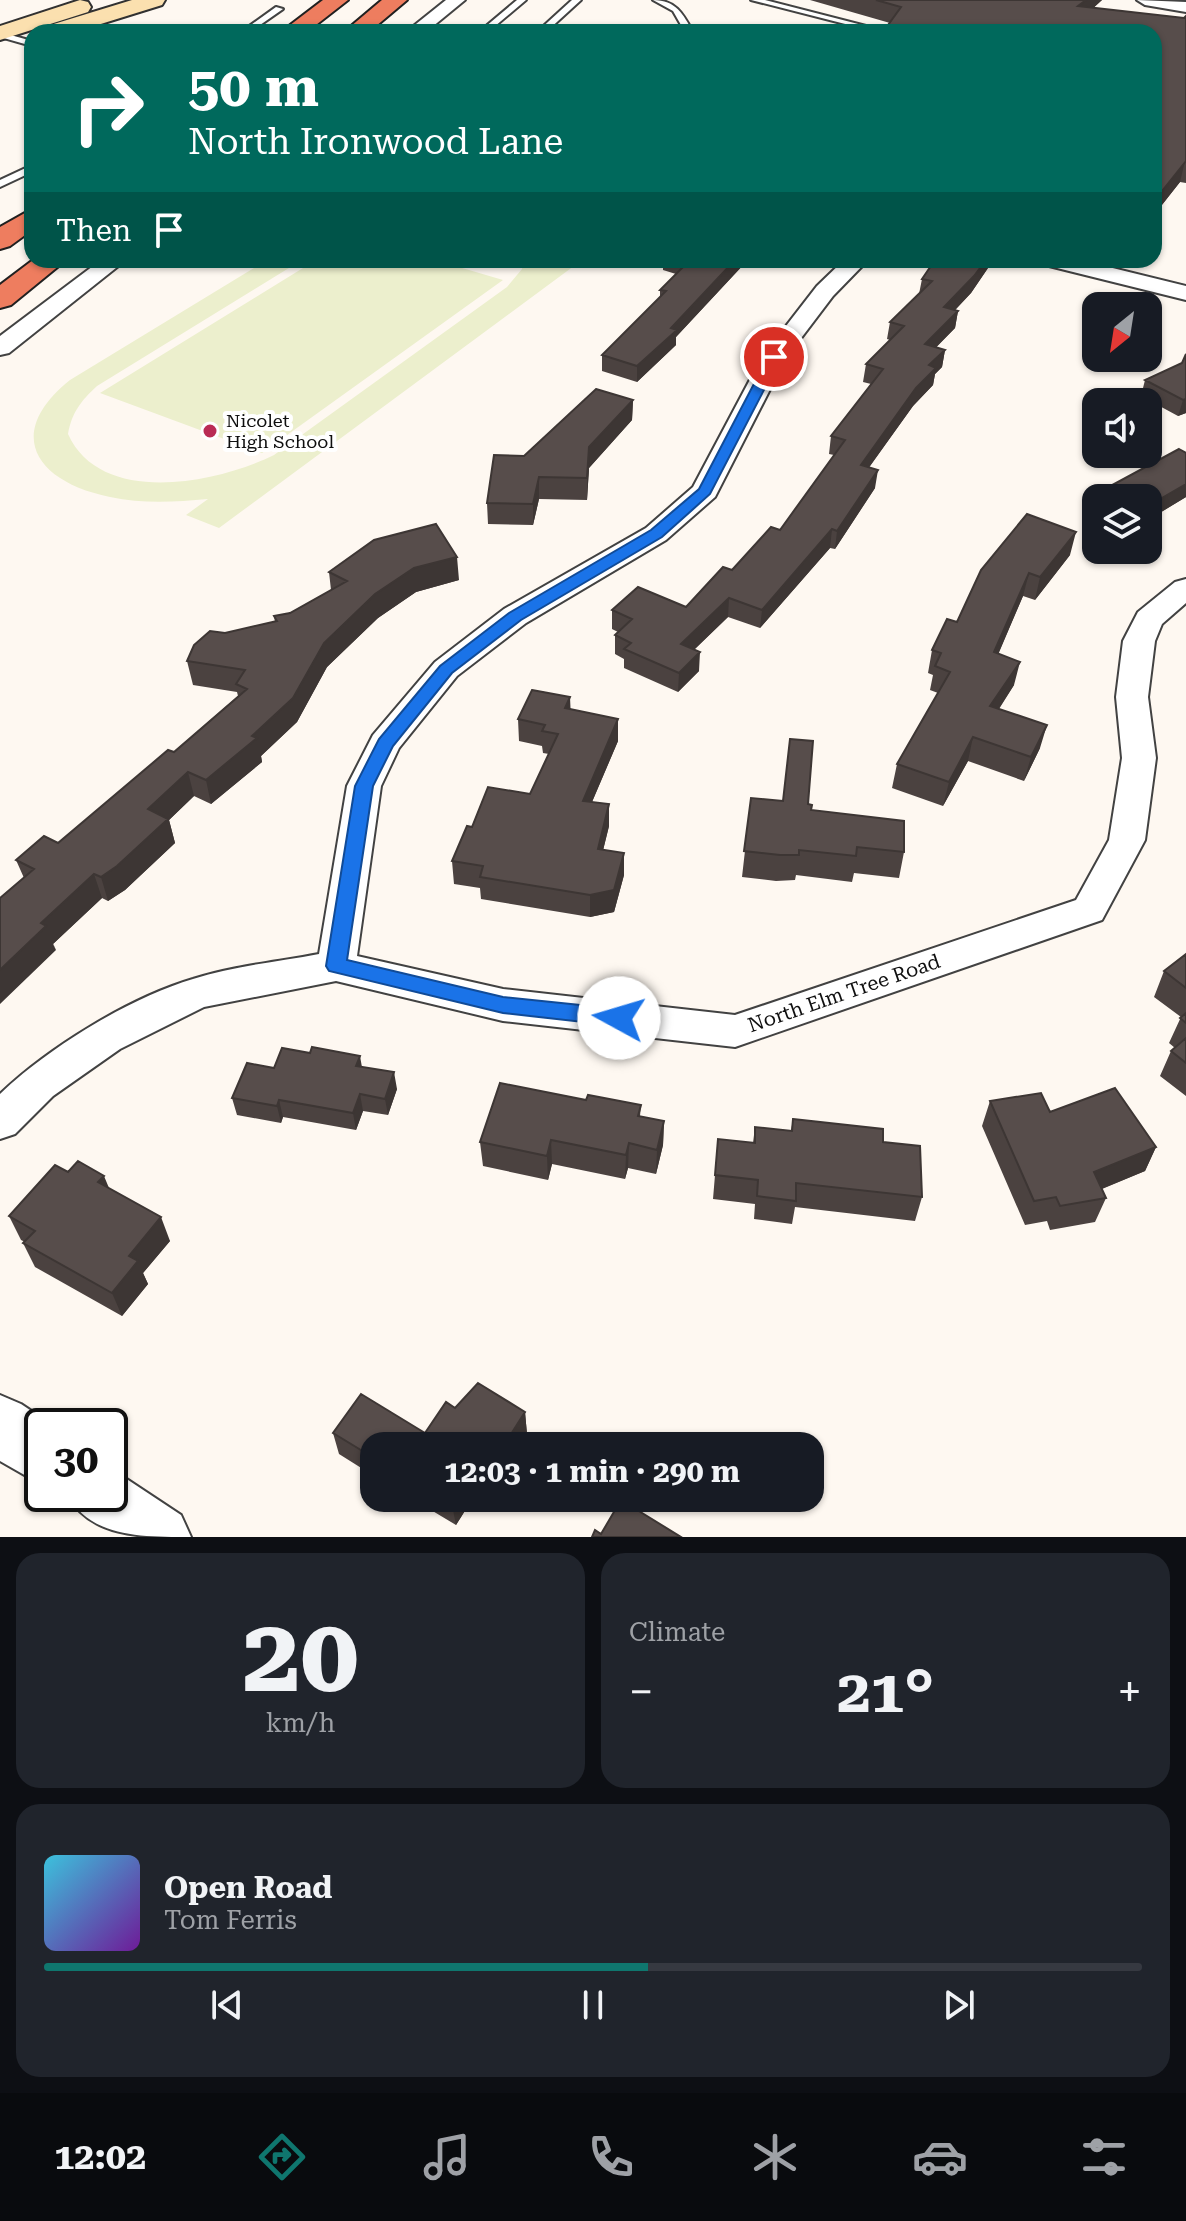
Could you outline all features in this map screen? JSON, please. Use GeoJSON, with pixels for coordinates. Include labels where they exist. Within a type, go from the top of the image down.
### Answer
{"type":"FeatureCollection","features":[{"type":"Feature","properties":{"kind":"highway"},"geometry":{"type":"LineString","coordinates":[[303,24],[337,0]]}},
{"type":"Feature","properties":{"kind":"highway"},"geometry":{"type":"LineString","coordinates":[[365,24],[396,0]]}},
{"type":"Feature","properties":{"kind":"highway"},"geometry":{"type":"LineString","coordinates":[[0,240],[24,223]]}},
{"type":"Feature","properties":{"kind":"highway"},"geometry":{"type":"LineString","coordinates":[[0,299],[41,268]]}},
{"type":"Feature","properties":{"kind":"main road"},"geometry":{"type":"LineString","coordinates":[[30,24],[101,0]]}},
{"type":"Feature","properties":{"kind":"main road"},"geometry":{"type":"LineString","coordinates":[[78,24],[154,0]]}},
{"type":"Feature","properties":{"kind":"main road"},"geometry":{"type":"LineString","coordinates":[[0,34],[24,26]]}},
{"type":"Feature","properties":{"kind":"main road"},"geometry":{"type":"LineString","coordinates":[[0,51],[24,44]]}},
{"type":"Feature","properties":{"kind":"street"},"geometry":{"type":"LineString","coordinates":[[426,24],[457,0]]}},
{"type":"Feature","properties":{"kind":"street"},"geometry":{"type":"LineString","coordinates":[[1155,1],[1186,7]]}},
{"type":"Feature","properties":{"kind":"street"},"geometry":{"type":"LineString","coordinates":[[0,348],[105,268]]}},
{"type":"Feature","properties":{"kind":"street"},"geometry":{"type":"LineString","coordinates":[[336,966],[364,786],[385,743],[446,669],[515,616],[656,534],[705,491],[774,357],[825,291],[849,268]]}},
{"type":"Feature","properties":{"kind":"street"},"geometry":{"type":"LineString","coordinates":[[1085,268],[1186,293]]}},
{"type":"Feature","properties":{"kind":"street","name":"North Elm Tree Road"},"geometry":{"type":"LineString","coordinates":[[0,1121],[38,1084],[106,1037],[196,993],[336,966],[503,1005],[735,1031],[1089,910],[1127,840],[1139,758],[1132,697],[1139,641],[1149,619],[1186,588]]}},
{"type":"Feature","properties":{"kind":"street"},"geometry":{"type":"LineString","coordinates":[[0,1425],[24,1442]]}},
{"type":"Feature","properties":{"kind":"street"},"geometry":{"type":"LineString","coordinates":[[124,1512],[159,1537]]}},
{"type":"Feature","properties":{"kind":"lane"},"geometry":{"type":"LineString","coordinates":[[493,24],[522,0]]}},
{"type":"Feature","properties":{"kind":"lane"},"geometry":{"type":"LineString","coordinates":[[550,24],[577,0]]}},
{"type":"Feature","properties":{"kind":"lane"},"geometry":{"type":"LineString","coordinates":[[657,0],[676,9],[684,24]]}},
{"type":"Feature","properties":{"kind":"lane"},"geometry":{"type":"LineString","coordinates":[[755,0],[854,24]]}},
{"type":"Feature","properties":{"kind":"lane"},"geometry":{"type":"LineString","coordinates":[[256,24],[279,9]]}},
{"type":"Feature","properties":{"kind":"lane"},"geometry":{"type":"LineString","coordinates":[[0,34],[24,40]]}},
{"type":"Feature","properties":{"kind":"lane"},"geometry":{"type":"LineString","coordinates":[[0,184],[24,172]]}},
{"type":"Feature","properties":{"kind":"green space"},"geometry":{"type":"Polygon","coordinates":[[[254,268],[289,268],[97,386],[78,407],[70,426],[68,434],[84,457],[106,472],[133,480],[162,482],[222,474],[274,455],[507,287],[522,268],[571,268],[219,528],[186,515],[208,499],[159,502],[110,497],[84,490],[47,468],[37,453],[34,437],[38,419],[49,400],[70,380],[254,268]]]}},
{"type":"Feature","properties":{"kind":"green space"},"geometry":{"type":"Polygon","coordinates":[[[303,268],[462,268],[503,280],[262,453],[100,393],[303,268]]]}},
{"type":"Feature","properties":{"kind":"building"},"geometry":{"type":"Polygon","coordinates":[[[876,0],[1086,0],[1078,6],[1186,16],[1186,161],[1162,191],[1162,24],[889,24],[901,7],[876,0]]]}},
{"type":"Feature","properties":{"kind":"building"},"geometry":{"type":"Polygon","coordinates":[[[682,268],[727,268],[671,328],[677,330],[637,366],[602,355],[666,291],[660,290],[682,268]]]}},
{"type":"Feature","properties":{"kind":"building"},"geometry":{"type":"Polygon","coordinates":[[[930,268],[980,268],[944,307],[958,311],[925,344],[945,350],[929,365],[936,368],[916,388],[861,465],[878,470],[837,531],[832,529],[762,610],[729,598],[681,644],[700,652],[679,673],[624,649],[631,643],[615,635],[632,619],[612,610],[638,587],[686,607],[723,567],[732,570],[771,527],[780,530],[845,440],[831,436],[883,369],[866,364],[904,326],[890,322],[932,281],[922,279],[930,268]]]}},
{"type":"Feature","properties":{"kind":"building"},"geometry":{"type":"Polygon","coordinates":[[[1186,354],[1186,399],[1145,380],[1182,363],[1186,354]]]}},
{"type":"Feature","properties":{"kind":"building"},"geometry":{"type":"Polygon","coordinates":[[[596,389],[633,400],[589,447],[587,478],[539,477],[533,504],[487,503],[494,455],[524,456],[596,389]]]}},
{"type":"Feature","properties":{"kind":"building"},"geometry":{"type":"Polygon","coordinates":[[[1179,449],[1186,453],[1186,484],[1162,498],[1162,484],[1114,484],[1144,468],[1162,468],[1162,458],[1179,449]]]}},
{"type":"Feature","properties":{"kind":"building"},"geometry":{"type":"Polygon","coordinates":[[[1027,514],[1076,532],[1040,577],[1029,573],[994,652],[1020,662],[990,706],[1047,725],[1031,757],[973,737],[949,782],[897,764],[950,672],[935,666],[941,653],[932,650],[947,619],[957,622],[981,570],[1027,514]]]}},
{"type":"Feature","properties":{"kind":"building"},"geometry":{"type":"Polygon","coordinates":[[[436,524],[457,557],[414,568],[375,594],[324,643],[293,698],[252,736],[257,738],[206,780],[188,772],[148,809],[168,819],[117,866],[101,877],[94,874],[41,923],[46,926],[0,970],[0,898],[34,869],[16,860],[44,836],[58,843],[168,750],[174,752],[247,689],[236,684],[245,670],[187,661],[194,645],[210,631],[225,633],[277,621],[274,616],[290,613],[347,581],[329,572],[374,540],[436,524]]]}},
{"type":"Feature","properties":{"kind":"building"},"geometry":{"type":"Polygon","coordinates":[[[532,690],[570,697],[565,708],[618,719],[583,801],[609,804],[598,849],[624,853],[614,890],[590,895],[480,877],[483,866],[452,861],[467,826],[472,827],[488,787],[530,794],[558,734],[542,731],[545,725],[518,719],[532,690]]]}},
{"type":"Feature","properties":{"kind":"building"},"geometry":{"type":"Polygon","coordinates":[[[790,739],[813,741],[808,804],[812,805],[811,810],[904,821],[904,852],[857,847],[856,856],[799,850],[799,855],[744,851],[751,798],[783,801],[790,739]]]}},
{"type":"Feature","properties":{"kind":"building"},"geometry":{"type":"Polygon","coordinates":[[[1186,954],[1186,988],[1164,971],[1186,954]]]}},
{"type":"Feature","properties":{"kind":"building"},"geometry":{"type":"Polygon","coordinates":[[[1186,1038],[1186,1063],[1171,1051],[1186,1038]]]}},
{"type":"Feature","properties":{"kind":"building"},"geometry":{"type":"Polygon","coordinates":[[[312,1047],[360,1056],[356,1066],[394,1072],[385,1099],[360,1094],[353,1113],[279,1100],[277,1106],[232,1098],[247,1063],[274,1068],[282,1048],[310,1053],[312,1047]]]}},
{"type":"Feature","properties":{"kind":"building"},"geometry":{"type":"Polygon","coordinates":[[[500,1083],[586,1100],[588,1095],[641,1105],[638,1116],[664,1121],[657,1150],[629,1143],[626,1155],[551,1140],[547,1156],[480,1142],[500,1083]]]}},
{"type":"Feature","properties":{"kind":"building"},"geometry":{"type":"Polygon","coordinates":[[[1115,1088],[1156,1147],[1094,1172],[1106,1198],[1060,1206],[1056,1197],[1034,1201],[990,1101],[1041,1093],[1050,1112],[1115,1088]]]}},
{"type":"Feature","properties":{"kind":"building"},"geometry":{"type":"Polygon","coordinates":[[[793,1119],[883,1129],[883,1142],[920,1146],[922,1197],[796,1183],[796,1201],[757,1196],[758,1180],[715,1175],[718,1139],[755,1143],[755,1127],[792,1131],[793,1119]]]}},
{"type":"Feature","properties":{"kind":"building"},"geometry":{"type":"Polygon","coordinates":[[[78,1161],[104,1176],[98,1182],[161,1217],[129,1256],[138,1261],[112,1293],[23,1243],[35,1231],[9,1216],[55,1165],[68,1172],[78,1161]]]}},
{"type":"Feature","properties":{"kind":"building"},"geometry":{"type":"Polygon","coordinates":[[[478,1383],[525,1412],[512,1432],[426,1432],[446,1402],[455,1408],[478,1383]]]}},
{"type":"Feature","properties":{"kind":"building"},"geometry":{"type":"Polygon","coordinates":[[[361,1394],[423,1432],[360,1432],[360,1449],[333,1433],[361,1394]]]}},
{"type":"Feature","properties":{"kind":"building"},"geometry":{"type":"Polygon","coordinates":[[[614,1512],[640,1512],[681,1537],[592,1537],[595,1530],[601,1534],[614,1512]]]}},
{"type":"Feature","properties":{"kind":"place","name":"Nicolet High School"},"geometry":{"type":"Point","coordinates":[210,431]}},
{"type":"Feature","properties":{"kind":"route"},"geometry":{"type":"LineString","coordinates":[[619,1018],[503,1005],[336,966],[364,786],[385,743],[446,669],[515,616],[591,575],[656,534],[705,491],[774,357]]}}]}
